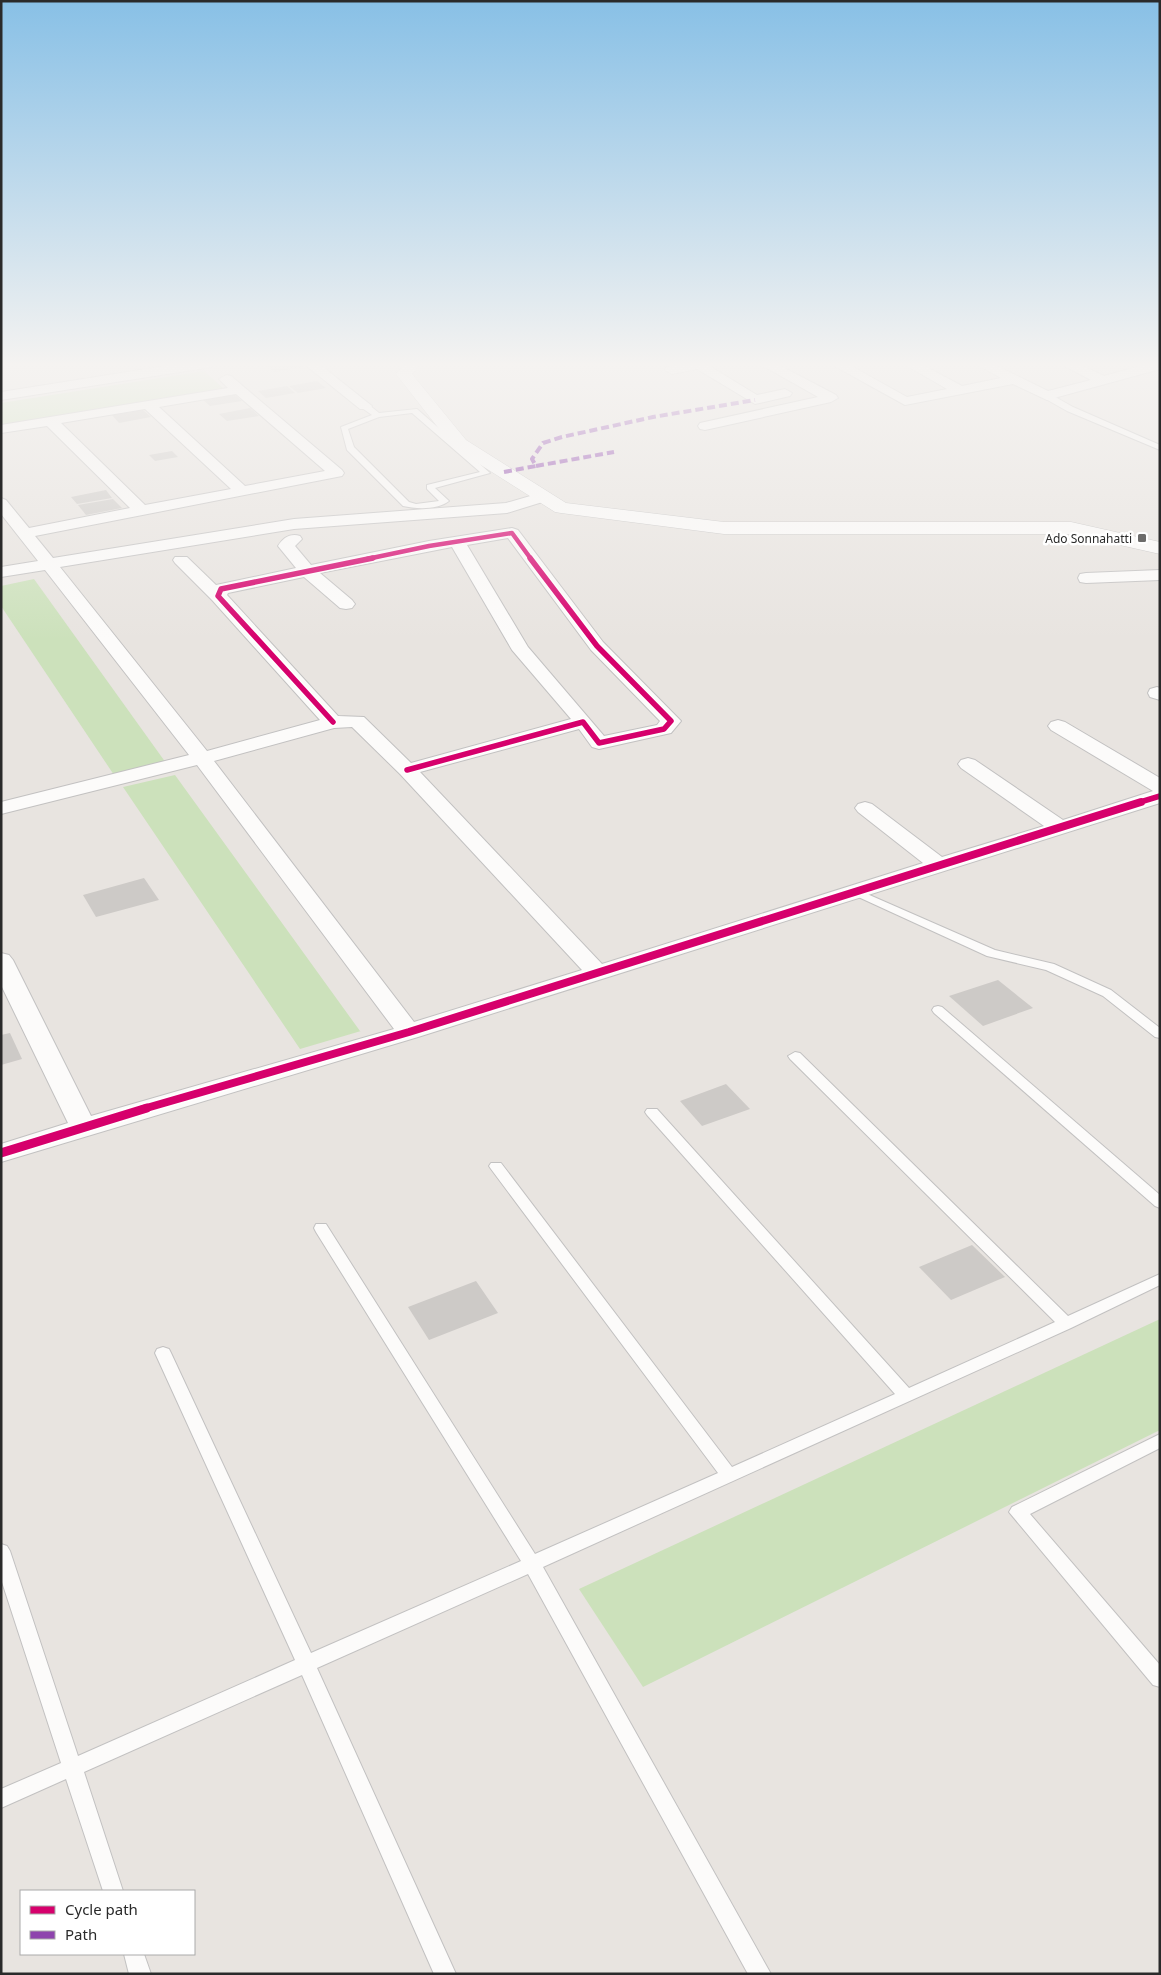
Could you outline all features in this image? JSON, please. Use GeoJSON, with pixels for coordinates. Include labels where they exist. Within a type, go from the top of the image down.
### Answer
{"type":"FeatureCollection","features":[{"type":"Feature","properties":{"kind":"street"},"geometry":{"type":"LineString","coordinates":[[85,455],[142,511]]}},
{"type":"Feature","properties":{"kind":"street"},"geometry":{"type":"LineString","coordinates":[[203,455],[243,492]]}},
{"type":"Feature","properties":{"kind":"street"},"geometry":{"type":"LineString","coordinates":[[25,533],[337,473],[316,455]]}},
{"type":"Feature","properties":{"kind":"street"},"geometry":{"type":"LineString","coordinates":[[478,455],[561,508],[724,528],[1071,528],[1160,548]]}},
{"type":"Feature","properties":{"kind":"street"},"geometry":{"type":"LineString","coordinates":[[1,572],[294,524],[507,508],[544,497]]}},
{"type":"Feature","properties":{"kind":"street"},"geometry":{"type":"LineString","coordinates":[[1,503],[202,758],[409,1032]]}},
{"type":"Feature","properties":{"kind":"street"},"geometry":{"type":"LineString","coordinates":[[218,596],[221,589],[229,586],[456,542],[512,533],[597,646],[671,722],[664,729],[599,743],[521,650],[456,542]]}},
{"type":"Feature","properties":{"kind":"street"},"geometry":{"type":"LineString","coordinates":[[294,539],[286,546],[307,571],[346,604]]}},
{"type":"Feature","properties":{"kind":"street"},"geometry":{"type":"LineString","coordinates":[[181,560],[218,596],[333,722]]}},
{"type":"Feature","properties":{"kind":"street"},"geometry":{"type":"LineString","coordinates":[[1086,578],[1160,575]]}},
{"type":"Feature","properties":{"kind":"street"},"geometry":{"type":"LineString","coordinates":[[1,808],[202,758],[333,722],[357,721],[407,770],[598,973]]}},
{"type":"Feature","properties":{"kind":"street"},"geometry":{"type":"LineString","coordinates":[[407,770],[583,722]]}},
{"type":"Feature","properties":{"kind":"street"},"geometry":{"type":"LineString","coordinates":[[1058,726],[1160,787]]}},
{"type":"Feature","properties":{"kind":"street"},"geometry":{"type":"LineString","coordinates":[[968,764],[1060,827]]}},
{"type":"Feature","properties":{"kind":"street"},"geometry":{"type":"LineString","coordinates":[[1,1153],[83,1127],[409,1032],[1160,796]]}},
{"type":"Feature","properties":{"kind":"street"},"geometry":{"type":"LineString","coordinates":[[865,808],[940,866]]}},
{"type":"Feature","properties":{"kind":"street"},"geometry":{"type":"LineString","coordinates":[[1,960],[83,1127]]}},
{"type":"Feature","properties":{"kind":"lane"},"geometry":{"type":"LineString","coordinates":[[357,455],[406,504],[416,506],[445,501],[430,487],[432,486],[486,474],[464,455]]}},
{"type":"Feature","properties":{"kind":"lane"},"geometry":{"type":"LineString","coordinates":[[858,892],[992,953],[1050,967],[1107,993],[1160,1034]]}},
{"type":"Feature","properties":{"kind":"lane"},"geometry":{"type":"LineString","coordinates":[[938,1010],[1160,1203]]}},
{"type":"Feature","properties":{"kind":"lane"},"geometry":{"type":"LineString","coordinates":[[796,1056],[1066,1324]]}},
{"type":"Feature","properties":{"kind":"lane"},"geometry":{"type":"LineString","coordinates":[[652,1112],[906,1395]]}},
{"type":"Feature","properties":{"kind":"lane"},"geometry":{"type":"LineString","coordinates":[[496,1166],[729,1475]]}},
{"type":"Feature","properties":{"kind":"lane"},"geometry":{"type":"LineString","coordinates":[[321,1228],[532,1564],[760,1974]]}},
{"type":"Feature","properties":{"kind":"lane"},"geometry":{"type":"LineString","coordinates":[[1,1799],[532,1564],[1066,1324],[1160,1278]]}},
{"type":"Feature","properties":{"kind":"lane"},"geometry":{"type":"LineString","coordinates":[[163,1353],[306,1663],[445,1974]]}},
{"type":"Feature","properties":{"kind":"lane"},"geometry":{"type":"LineString","coordinates":[[1160,1440],[1018,1512],[1160,1679]]}},
{"type":"Feature","properties":{"kind":"lane"},"geometry":{"type":"LineString","coordinates":[[1,1551],[113,1890]]}},
{"type":"Feature","properties":{"kind":"lane"},"geometry":{"type":"LineString","coordinates":[[134,1955],[140,1974]]}},
{"type":"Feature","properties":{"kind":"green space"},"geometry":{"type":"Polygon","coordinates":[[[34,579],[166,763],[114,775],[1,606],[1,586],[34,579]]]}},
{"type":"Feature","properties":{"kind":"green space"},"geometry":{"type":"Polygon","coordinates":[[[175,775],[361,1031],[300,1049],[123,787],[175,775]]]}},
{"type":"Feature","properties":{"kind":"green space"},"geometry":{"type":"Polygon","coordinates":[[[1160,1319],[1160,1430],[643,1687],[579,1589],[1160,1319]]]}},
{"type":"Feature","properties":{"kind":"building"},"geometry":{"type":"Polygon","coordinates":[[[149,455],[176,455],[178,457],[155,461],[149,455]]]}},
{"type":"Feature","properties":{"kind":"building"},"geometry":{"type":"Polygon","coordinates":[[[106,490],[112,498],[77,504],[71,497],[106,490]]]}},
{"type":"Feature","properties":{"kind":"building"},"geometry":{"type":"Polygon","coordinates":[[[113,499],[122,508],[86,515],[78,505],[113,499]]]}},
{"type":"Feature","properties":{"kind":"building"},"geometry":{"type":"Polygon","coordinates":[[[144,878],[159,900],[96,917],[83,895],[144,878]]]}},
{"type":"Feature","properties":{"kind":"building"},"geometry":{"type":"Polygon","coordinates":[[[998,980],[1033,1008],[983,1026],[949,996],[998,980]]]}},
{"type":"Feature","properties":{"kind":"building"},"geometry":{"type":"Polygon","coordinates":[[[10,1033],[22,1059],[1,1065],[1,1035],[10,1033]]]}},
{"type":"Feature","properties":{"kind":"building"},"geometry":{"type":"Polygon","coordinates":[[[726,1084],[750,1109],[702,1126],[680,1101],[726,1084]]]}},
{"type":"Feature","properties":{"kind":"building"},"geometry":{"type":"Polygon","coordinates":[[[972,1245],[1005,1277],[951,1300],[919,1267],[972,1245]]]}},
{"type":"Feature","properties":{"kind":"building"},"geometry":{"type":"Polygon","coordinates":[[[476,1281],[498,1313],[429,1340],[408,1307],[476,1281]]]}},
{"type":"Feature","properties":{"kind":"marked path"},"geometry":{"type":"LineString","coordinates":[[504,472],[536,466],[532,459],[535,455]]}},
{"type":"Feature","properties":{"kind":"marked path"},"geometry":{"type":"LineString","coordinates":[[536,466],[596,455]]}},
{"type":"Feature","properties":{"kind":"cycle path"},"geometry":{"type":"LineString","coordinates":[[333,722],[218,596],[221,589],[429,546],[512,533],[597,646],[671,721],[664,729],[599,743],[583,722],[407,770]]}},
{"type":"Feature","properties":{"kind":"cycle path"},"geometry":{"type":"LineString","coordinates":[[1,1153],[83,1127],[409,1032],[1160,796]]}},
{"type":"Feature","properties":{"kind":"place","name":"Ado Sonnahatti"},"geometry":{"type":"Point","coordinates":[1142,538]}}]}
